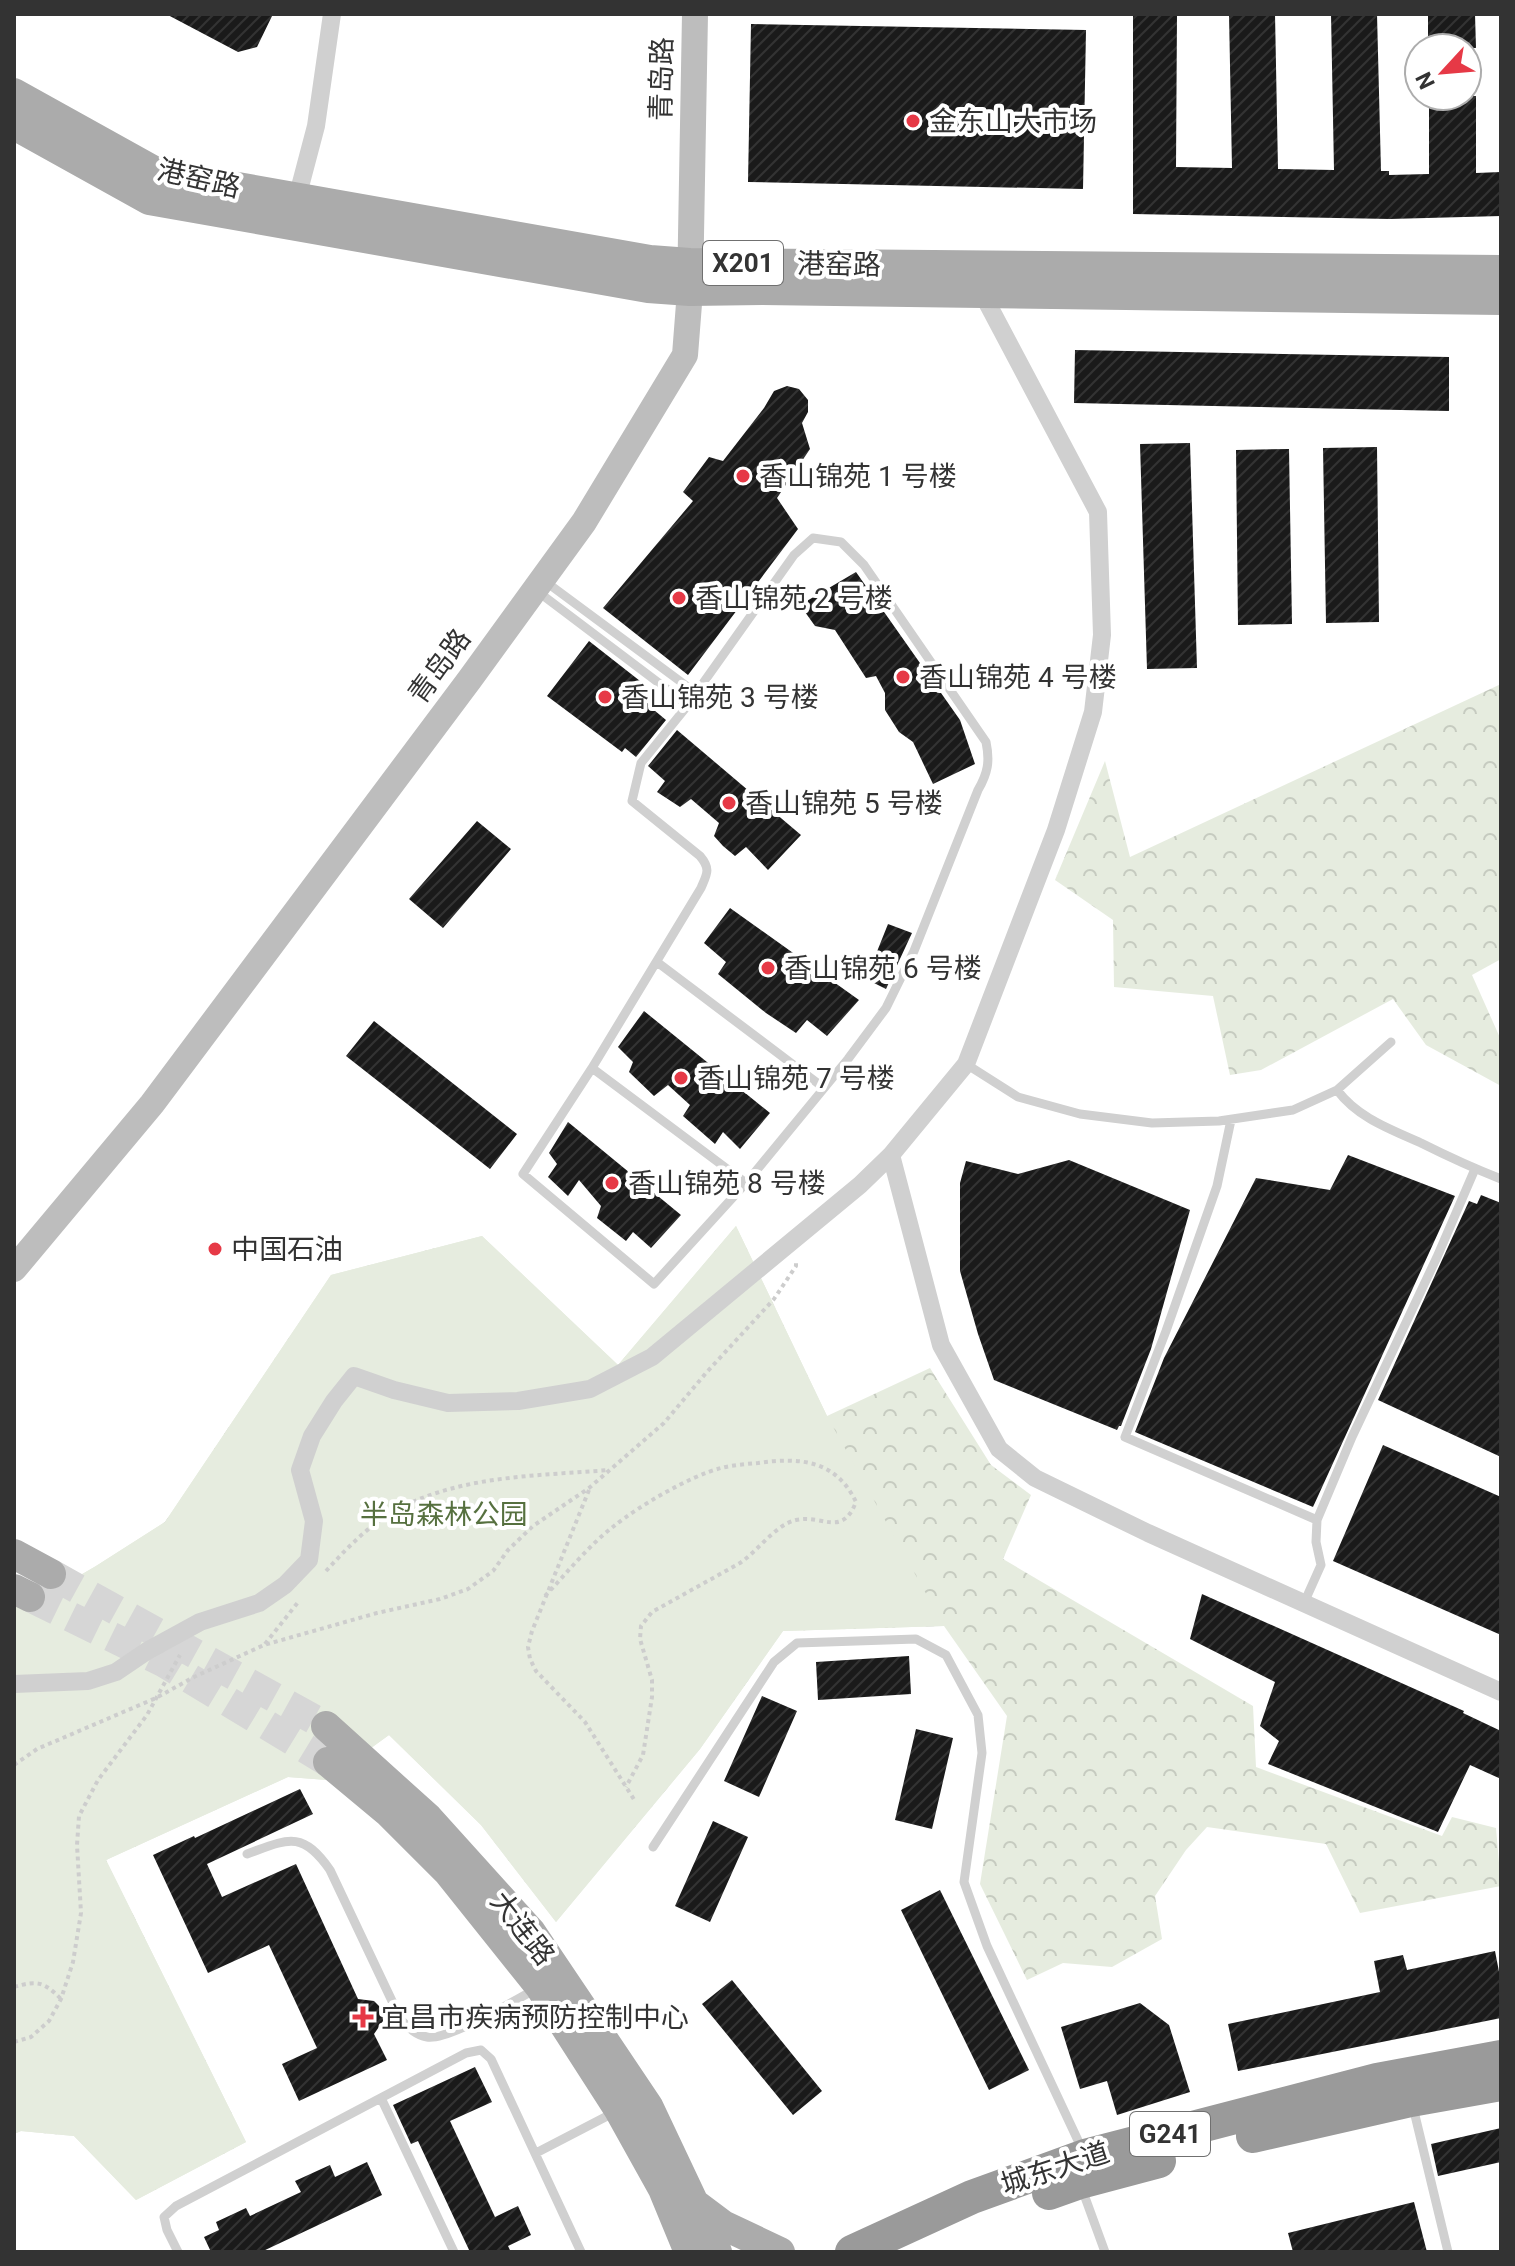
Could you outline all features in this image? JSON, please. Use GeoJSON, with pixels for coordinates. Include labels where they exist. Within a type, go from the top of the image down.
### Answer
{"type":"FeatureCollection","features":[{"type":"Feature","properties":{"kind":"highway","name":"城东大道"},"geometry":{"type":"LineString","coordinates":[[852,2252],[972,2197],[1083,2169],[1377,2080],[1501,2057]]}},
{"type":"Feature","properties":{"kind":"highway","name":"城东大道"},"geometry":{"type":"LineString","coordinates":[[904,2252],[1083,2169],[1501,2084]]}},
{"type":"Feature","properties":{"kind":"main road","name":"港窑路"},"geometry":{"type":"LineString","coordinates":[[14,93],[158,173],[650,260],[690,277],[762,290],[1501,300]]}},
{"type":"Feature","properties":{"kind":"main road","name":"港窑路"},"geometry":{"type":"LineString","coordinates":[[14,125],[149,200],[648,288],[690,277],[1501,270]]}},
{"type":"Feature","properties":{"kind":"main road"},"geometry":{"type":"LineString","coordinates":[[14,1554],[51,1574]]}},
{"type":"Feature","properties":{"kind":"main road","name":"大连路"},"geometry":{"type":"LineString","coordinates":[[326,1726],[428,1818],[531,1932],[550,1982]]}},
{"type":"Feature","properties":{"kind":"main road","name":"大连路"},"geometry":{"type":"LineString","coordinates":[[328,1762],[388,1812],[448,1872],[550,1982],[630,2103],[648,2106],[684,2212],[689,2252]]}},
{"type":"Feature","properties":{"kind":"main road"},"geometry":{"type":"LineString","coordinates":[[675,2252],[684,2212],[723,2225],[780,2252]]}},
{"type":"Feature","properties":{"kind":"main road","name":"大连路"},"geometry":{"type":"LineString","coordinates":[[684,2212],[717,2252]]}},
{"type":"Feature","properties":{"kind":"street"},"geometry":{"type":"LineString","coordinates":[[297,198],[316,126],[332,14]]}},
{"type":"Feature","properties":{"kind":"street","name":"青岛路"},"geometry":{"type":"LineString","coordinates":[[14,1269],[152,1104],[584,522],[685,355],[690,277],[695,14]]}},
{"type":"Feature","properties":{"kind":"street"},"geometry":{"type":"LineString","coordinates":[[14,1684],[88,1681],[116,1672],[200,1622],[259,1603],[285,1585],[309,1560],[314,1521],[300,1470],[312,1436],[354,1376],[394,1390],[448,1403],[518,1401],[590,1389],[652,1357],[860,1185],[891,1155],[966,1064],[1056,830],[1093,712],[1102,635],[1098,512],[982,293]]}},
{"type":"Feature","properties":{"kind":"street"},"geometry":{"type":"LineString","coordinates":[[891,1155],[941,1345],[999,1449],[1035,1478],[1148,1533],[1501,1692]]}},
{"type":"Feature","properties":{"kind":"lane"},"geometry":{"type":"LineString","coordinates":[[813,538],[841,542],[864,565],[986,742],[989,758],[987,775],[978,790],[914,951],[886,1008],[746,1183],[654,1284],[523,1174],[592,1068],[707,874],[707,864],[632,801],[641,763],[696,693],[794,555],[813,538]]}},
{"type":"Feature","properties":{"kind":"lane"},"geometry":{"type":"LineString","coordinates":[[538,584],[696,693]]}},
{"type":"Feature","properties":{"kind":"lane"},"geometry":{"type":"LineString","coordinates":[[538,584],[688,705]]}},
{"type":"Feature","properties":{"kind":"lane"},"geometry":{"type":"LineString","coordinates":[[657,962],[824,1088]]}},
{"type":"Feature","properties":{"kind":"lane"},"geometry":{"type":"LineString","coordinates":[[966,1064],[1018,1097],[1080,1114],[1152,1123],[1231,1120],[1293,1110],[1337,1090],[1391,1042]]}},
{"type":"Feature","properties":{"kind":"lane"},"geometry":{"type":"LineString","coordinates":[[592,1068],[746,1183]]}},
{"type":"Feature","properties":{"kind":"lane"},"geometry":{"type":"LineString","coordinates":[[1337,1090],[1347,1103],[1373,1121],[1501,1179]]}},
{"type":"Feature","properties":{"kind":"lane"},"geometry":{"type":"LineString","coordinates":[[1231,1120],[1217,1186],[1125,1437],[1317,1520]]}},
{"type":"Feature","properties":{"kind":"lane"},"geometry":{"type":"LineString","coordinates":[[1304,1603],[1321,1565],[1316,1542],[1317,1520],[1475,1169]]}},
{"type":"Feature","properties":{"kind":"lane"},"geometry":{"type":"LineString","coordinates":[[653,1847],[774,1662],[797,1643],[916,1639],[946,1655],[978,1715],[982,1753],[964,1882],[987,1946],[1083,2169],[1105,2252]]}},
{"type":"Feature","properties":{"kind":"lane"},"geometry":{"type":"LineString","coordinates":[[247,1854],[280,1842],[302,1842],[316,1851],[330,1870],[401,2020],[412,2032],[430,2038],[450,2034],[550,1982]]}},
{"type":"Feature","properties":{"kind":"lane"},"geometry":{"type":"LineString","coordinates":[[178,2252],[164,2217],[176,2206],[466,2053],[481,2050],[491,2059],[581,2252]]}},
{"type":"Feature","properties":{"kind":"lane"},"geometry":{"type":"LineString","coordinates":[[381,2098],[454,2252]]}},
{"type":"Feature","properties":{"kind":"lane"},"geometry":{"type":"LineString","coordinates":[[1411,2100],[1448,2252]]}},
{"type":"Feature","properties":{"kind":"lane"},"geometry":{"type":"LineString","coordinates":[[536,2153],[630,2103]]}},
{"type":"Feature","properties":{"kind":"path"},"geometry":{"type":"LineString","coordinates":[[14,1765],[37,1749],[156,1698],[264,1645],[468,1589],[493,1571],[508,1550],[533,1526],[589,1488],[664,1423],[774,1299],[796,1266],[801,1233]]}},
{"type":"Feature","properties":{"kind":"path"},"geometry":{"type":"LineString","coordinates":[[545,1596],[614,1526],[680,1485],[721,1468],[796,1459],[832,1472],[849,1487],[856,1502],[852,1514],[838,1523],[797,1520],[779,1529],[754,1554],[652,1612],[641,1626],[640,1639],[652,1680],[649,1728],[643,1755],[626,1787]]}},
{"type":"Feature","properties":{"kind":"path"},"geometry":{"type":"LineString","coordinates":[[324,1573],[363,1533],[394,1511],[441,1491],[480,1481],[611,1470]]}},
{"type":"Feature","properties":{"kind":"path"},"geometry":{"type":"LineString","coordinates":[[589,1488],[528,1647],[536,1671],[585,1722],[635,1801]]}},
{"type":"Feature","properties":{"kind":"path"},"geometry":{"type":"LineString","coordinates":[[264,1645],[303,1595]]}},
{"type":"Feature","properties":{"kind":"path"},"geometry":{"type":"LineString","coordinates":[[14,2042],[31,2037],[49,2021],[61,1999],[73,1962],[81,1913],[77,1845],[79,1816],[98,1780],[147,1715],[200,1622]]}},
{"type":"Feature","properties":{"kind":"path"},"geometry":{"type":"LineString","coordinates":[[14,1987],[37,1983],[48,1986],[61,1999]]}},
{"type":"Feature","properties":{"kind":"green space"},"geometry":{"type":"Polygon","coordinates":[[[1501,684],[1501,959],[1472,975],[1501,1040],[1501,1086],[1426,1045],[1393,999],[1261,1070],[1230,1075],[1213,996],[1114,987],[1113,920],[1055,880],[1105,761],[1130,857],[1501,684]]]}},
{"type":"Feature","properties":{"kind":"green space","name":"半岛森林公园"},"geometry":{"type":"Polygon","coordinates":[[[736,1226],[827,1416],[930,1368],[991,1465],[1031,1495],[1003,1559],[1253,1706],[1256,1767],[1442,1836],[1452,1817],[1496,1828],[1501,1886],[1360,1913],[1326,1844],[1207,1827],[1186,1850],[1155,1896],[1162,1939],[1112,1967],[1063,1963],[1027,1980],[980,1884],[1007,1716],[944,1626],[783,1631],[700,1749],[556,1922],[481,1825],[389,1735],[327,1780],[288,1777],[106,1860],[246,2142],[136,2200],[74,2136],[21,2131],[14,2134],[24,1608],[165,1522],[331,1275],[482,1236],[618,1365],[736,1226]]]}},
{"type":"Feature","properties":{"kind":"green space","name":"半岛森林公园"},"geometry":{"type":"Polygon","coordinates":[[[736,1226],[827,1416],[944,1626],[783,1631],[700,1749],[556,1922],[481,1825],[389,1735],[327,1780],[288,1777],[106,1860],[246,2142],[136,2200],[74,2136],[21,2131],[14,2134],[14,1605],[24,1608],[165,1522],[331,1275],[482,1236],[618,1365],[736,1226]]]}},
{"type":"Feature","properties":{"kind":"building"},"geometry":{"type":"Polygon","coordinates":[[[166,14],[273,14],[257,47],[238,52],[166,14]]]}},
{"type":"Feature","properties":{"kind":"building"},"geometry":{"type":"Polygon","coordinates":[[[1133,14],[1177,14],[1176,167],[1232,168],[1229,14],[1275,14],[1278,169],[1334,170],[1331,14],[1377,14],[1381,171],[1389,171],[1389,175],[1429,174],[1429,112],[1476,112],[1476,173],[1501,172],[1501,216],[1390,219],[1133,214],[1133,14]]]}},
{"type":"Feature","properties":{"kind":"building"},"geometry":{"type":"Polygon","coordinates":[[[1428,14],[1475,14],[1476,32],[1428,32],[1428,14]]]}},
{"type":"Feature","properties":{"kind":"building","name":"金东山大市场"},"geometry":{"type":"Polygon","coordinates":[[[751,24],[1086,30],[1083,189],[748,182],[751,24]]]}},
{"type":"Feature","properties":{"kind":"building"},"geometry":{"type":"Polygon","coordinates":[[[1075,350],[1449,357],[1449,411],[1074,403],[1075,350]]]}},
{"type":"Feature","properties":{"kind":"building"},"geometry":{"type":"Polygon","coordinates":[[[787,386],[799,389],[808,400],[808,412],[802,423],[810,449],[777,498],[798,529],[688,675],[603,608],[693,501],[683,492],[709,457],[723,461],[774,391],[787,386]]]}},
{"type":"Feature","properties":{"kind":"building"},"geometry":{"type":"Polygon","coordinates":[[[1190,443],[1197,668],[1147,669],[1140,444],[1190,443]]]}},
{"type":"Feature","properties":{"kind":"building"},"geometry":{"type":"Polygon","coordinates":[[[1377,447],[1379,622],[1326,623],[1323,448],[1377,447]]]}},
{"type":"Feature","properties":{"kind":"building"},"geometry":{"type":"Polygon","coordinates":[[[1289,449],[1292,624],[1238,625],[1236,450],[1289,449]]]}},
{"type":"Feature","properties":{"kind":"building","name":"香山锦苑 4 号楼"},"geometry":{"type":"Polygon","coordinates":[[[856,572],[960,720],[975,764],[933,784],[913,742],[899,732],[885,710],[885,693],[876,676],[866,678],[835,630],[815,626],[800,605],[856,572]]]}},
{"type":"Feature","properties":{"kind":"building","name":"香山锦苑 3 号楼"},"geometry":{"type":"Polygon","coordinates":[[[589,641],[663,699],[654,710],[666,720],[636,757],[625,748],[622,752],[547,696],[589,641]]]}},
{"type":"Feature","properties":{"kind":"building","name":"香山锦苑 5 号楼"},"geometry":{"type":"Polygon","coordinates":[[[677,730],[801,835],[768,870],[746,847],[735,856],[723,846],[714,836],[719,823],[691,799],[680,807],[657,792],[665,781],[648,766],[677,730]]]}},
{"type":"Feature","properties":{"kind":"building"},"geometry":{"type":"Polygon","coordinates":[[[477,821],[511,849],[443,928],[409,899],[477,821]]]}},
{"type":"Feature","properties":{"kind":"building","name":"香山锦苑 6 号楼"},"geometry":{"type":"Polygon","coordinates":[[[730,908],[859,1000],[827,1036],[807,1020],[796,1033],[718,974],[726,962],[704,943],[730,908]]]}},
{"type":"Feature","properties":{"kind":"building"},"geometry":{"type":"Polygon","coordinates":[[[888,924],[912,933],[886,989],[866,979],[888,924]]]}},
{"type":"Feature","properties":{"kind":"building","name":"香山锦苑 7 号楼"},"geometry":{"type":"Polygon","coordinates":[[[644,1011],[770,1113],[740,1149],[723,1132],[715,1144],[683,1116],[690,1105],[668,1085],[654,1096],[629,1072],[633,1062],[618,1047],[644,1011]]]}},
{"type":"Feature","properties":{"kind":"building"},"geometry":{"type":"Polygon","coordinates":[[[374,1021],[517,1134],[490,1169],[346,1056],[374,1021]]]}},
{"type":"Feature","properties":{"kind":"building","name":"香山锦苑 8 号楼"},"geometry":{"type":"Polygon","coordinates":[[[568,1122],[681,1215],[651,1248],[633,1232],[626,1241],[597,1218],[601,1206],[579,1180],[568,1196],[548,1177],[557,1164],[549,1153],[568,1122]]]}},
{"type":"Feature","properties":{"kind":"building"},"geometry":{"type":"Polygon","coordinates":[[[1348,1155],[1455,1196],[1313,1507],[1135,1432],[1164,1358],[1256,1178],[1330,1190],[1348,1155]]]}},
{"type":"Feature","properties":{"kind":"building"},"geometry":{"type":"Polygon","coordinates":[[[1069,1160],[1190,1210],[1151,1349],[1117,1430],[994,1380],[960,1271],[960,1183],[966,1161],[1018,1174],[1069,1160]]]}},
{"type":"Feature","properties":{"kind":"building"},"geometry":{"type":"Polygon","coordinates":[[[1481,1195],[1501,1203],[1501,1457],[1378,1400],[1469,1201],[1477,1204],[1481,1195]]]}},
{"type":"Feature","properties":{"kind":"building"},"geometry":{"type":"Polygon","coordinates":[[[1383,1445],[1501,1497],[1501,1635],[1333,1561],[1383,1445]]]}},
{"type":"Feature","properties":{"kind":"building"},"geometry":{"type":"Polygon","coordinates":[[[1202,1594],[1464,1711],[1501,1731],[1501,1779],[1470,1765],[1438,1832],[1268,1764],[1279,1741],[1260,1726],[1275,1682],[1190,1639],[1202,1594]]]}},
{"type":"Feature","properties":{"kind":"building"},"geometry":{"type":"Polygon","coordinates":[[[909,1656],[911,1694],[818,1700],[816,1662],[909,1656]]]}},
{"type":"Feature","properties":{"kind":"building"},"geometry":{"type":"Polygon","coordinates":[[[762,1696],[797,1711],[759,1797],[724,1781],[762,1696]]]}},
{"type":"Feature","properties":{"kind":"building"},"geometry":{"type":"Polygon","coordinates":[[[916,1729],[953,1738],[932,1829],[895,1820],[916,1729]]]}},
{"type":"Feature","properties":{"kind":"building"},"geometry":{"type":"Polygon","coordinates":[[[300,1789],[313,1814],[207,1864],[222,1897],[296,1864],[358,1999],[374,2001],[382,2009],[383,2021],[374,2034],[387,2060],[299,2101],[282,2064],[317,2048],[269,1945],[208,1973],[153,1855],[300,1789]]]}},
{"type":"Feature","properties":{"kind":"building"},"geometry":{"type":"Polygon","coordinates":[[[713,1821],[748,1837],[710,1922],[675,1906],[713,1821]]]}},
{"type":"Feature","properties":{"kind":"building"},"geometry":{"type":"Polygon","coordinates":[[[940,1890],[1029,2070],[989,2090],[901,1910],[940,1890]]]}},
{"type":"Feature","properties":{"kind":"building"},"geometry":{"type":"Polygon","coordinates":[[[1495,1951],[1501,1982],[1501,2018],[1238,2071],[1228,2024],[1380,1992],[1374,1961],[1403,1955],[1407,1970],[1495,1951]]]}},
{"type":"Feature","properties":{"kind":"building"},"geometry":{"type":"Polygon","coordinates":[[[732,1980],[822,2091],[793,2115],[702,2004],[732,1980]]]}},
{"type":"Feature","properties":{"kind":"building"},"geometry":{"type":"Polygon","coordinates":[[[1140,2003],[1169,2025],[1190,2092],[1117,2115],[1107,2081],[1080,2089],[1061,2027],[1140,2003]]]}},
{"type":"Feature","properties":{"kind":"building"},"geometry":{"type":"Polygon","coordinates":[[[475,2067],[492,2102],[450,2121],[495,2217],[518,2206],[531,2235],[508,2246],[511,2252],[470,2252],[418,2141],[411,2144],[393,2105],[475,2067]]]}},
{"type":"Feature","properties":{"kind":"building"},"geometry":{"type":"Polygon","coordinates":[[[1501,2128],[1501,2162],[1438,2176],[1431,2144],[1501,2128]]]}},
{"type":"Feature","properties":{"kind":"building"},"geometry":{"type":"Polygon","coordinates":[[[367,2162],[382,2195],[261,2252],[211,2252],[204,2237],[219,2230],[216,2222],[246,2208],[250,2216],[301,2192],[295,2181],[330,2165],[335,2177],[367,2162]]]}},
{"type":"Feature","properties":{"kind":"building"},"geometry":{"type":"Polygon","coordinates":[[[1414,2202],[1427,2252],[1293,2252],[1288,2233],[1414,2202]]]}},
{"type":"Feature","properties":{"kind":"tunnel"},"geometry":{"type":"LineString","coordinates":[[51,1574],[326,1726]]}},
{"type":"Feature","properties":{"kind":"tunnel"},"geometry":{"type":"LineString","coordinates":[[30,1597],[163,1662],[328,1762]]}},
{"type":"Feature","properties":{"kind":"place","name":"金东山大市场"},"geometry":{"type":"Point","coordinates":[913,121]}},
{"type":"Feature","properties":{"kind":"place","name":"香山锦苑 1 号楼"},"geometry":{"type":"Point","coordinates":[743,476]}},
{"type":"Feature","properties":{"kind":"place","name":"香山锦苑 2 号楼"},"geometry":{"type":"Point","coordinates":[679,598]}},
{"type":"Feature","properties":{"kind":"place","name":"香山锦苑 4 号楼"},"geometry":{"type":"Point","coordinates":[903,677]}},
{"type":"Feature","properties":{"kind":"place","name":"香山锦苑 3 号楼"},"geometry":{"type":"Point","coordinates":[605,697]}},
{"type":"Feature","properties":{"kind":"place","name":"香山锦苑 5 号楼"},"geometry":{"type":"Point","coordinates":[729,803]}},
{"type":"Feature","properties":{"kind":"place","name":"香山锦苑 6 号楼"},"geometry":{"type":"Point","coordinates":[768,968]}},
{"type":"Feature","properties":{"kind":"place","name":"香山锦苑 7 号楼"},"geometry":{"type":"Point","coordinates":[681,1078]}},
{"type":"Feature","properties":{"kind":"place","name":"香山锦苑 8 号楼"},"geometry":{"type":"Point","coordinates":[612,1183]}},
{"type":"Feature","properties":{"kind":"place","name":"中国石油"},"geometry":{"type":"Point","coordinates":[215,1249]}},
{"type":"Feature","properties":{"kind":"place","name":"宜昌市疾病预防控制中心"},"geometry":{"type":"Point","coordinates":[363,2017]}}]}
